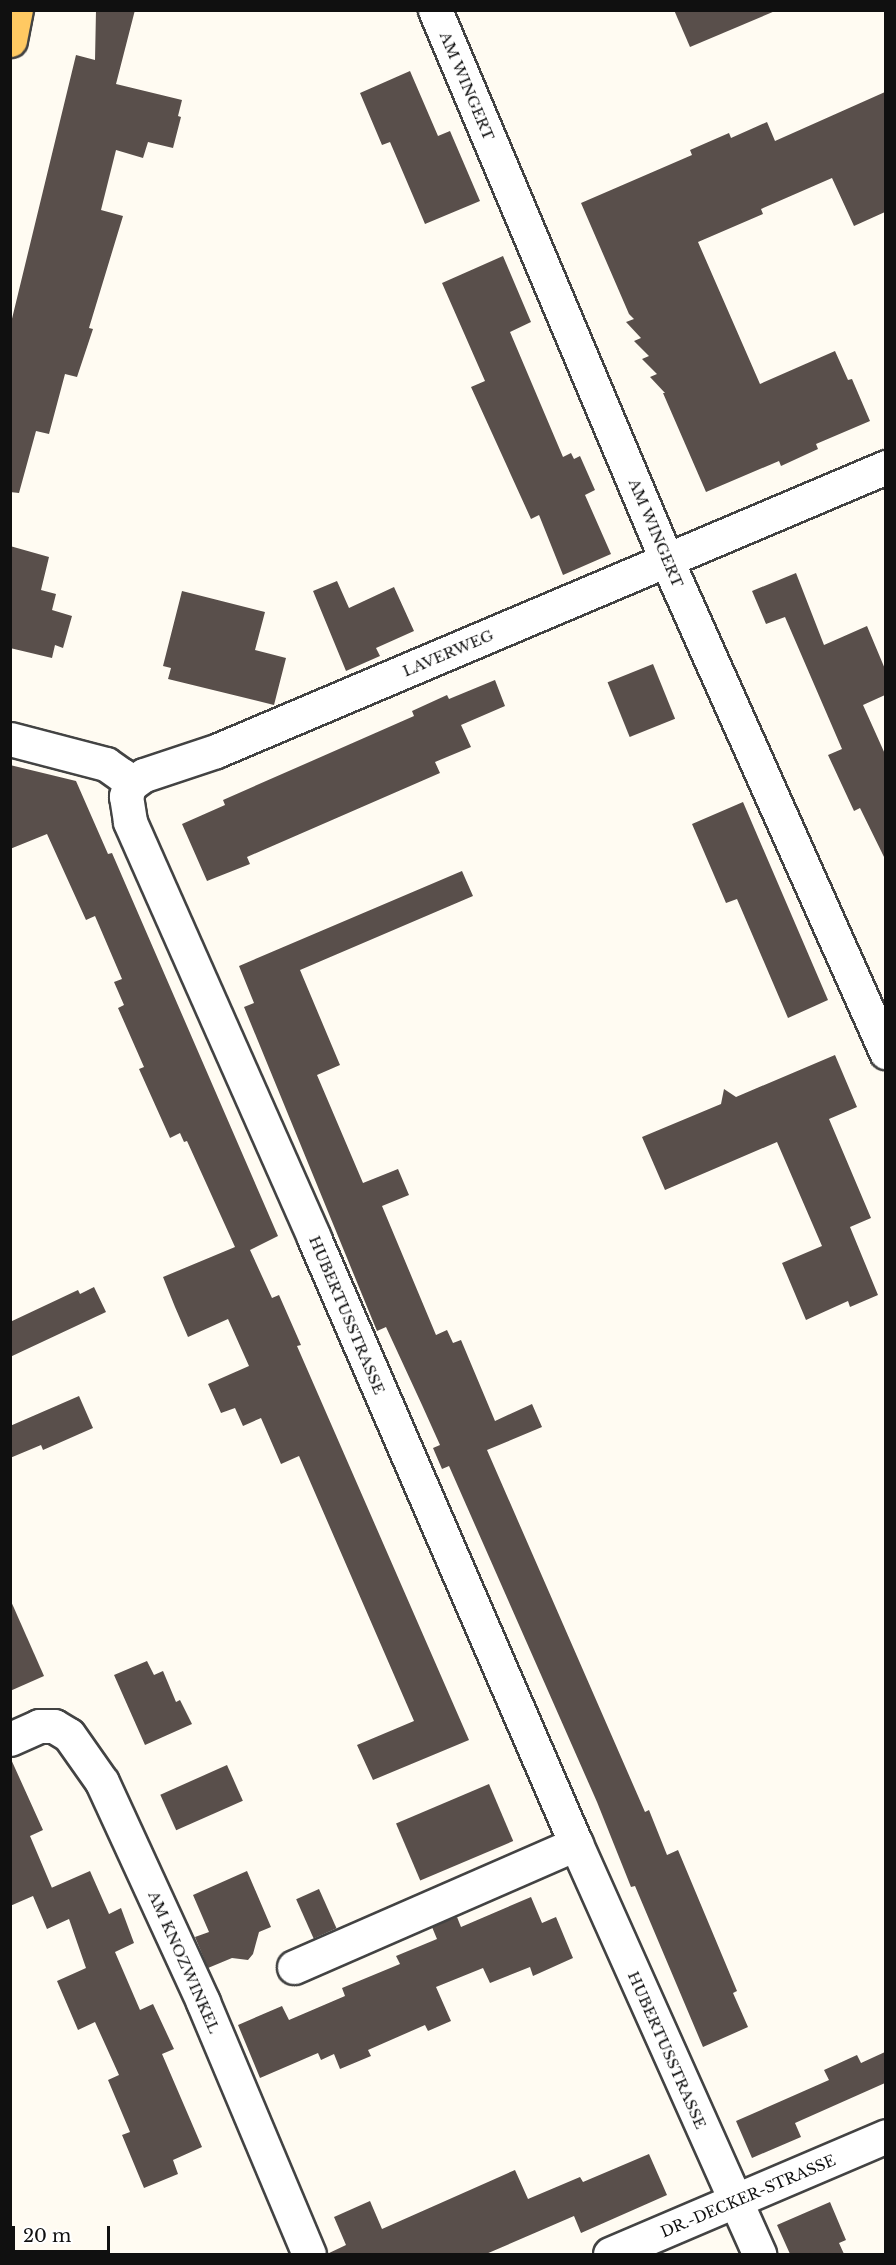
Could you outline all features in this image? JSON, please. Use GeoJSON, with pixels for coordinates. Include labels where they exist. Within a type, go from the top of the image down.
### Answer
{"type":"FeatureCollection","features":[{"type":"Feature","properties":{"kind":"main road"},"geometry":{"type":"LineString","coordinates":[[10,40],[16,10]]}},
{"type":"Feature","properties":{"kind":"street","name":"AM WINGERT"},"geometry":{"type":"LineString","coordinates":[[435,10],[667,561],[885,1052]]}},
{"type":"Feature","properties":{"kind":"street","name":"LAVERWEG"},"geometry":{"type":"LineString","coordinates":[[130,785],[144,775],[216,752],[885,467]]}},
{"type":"Feature","properties":{"kind":"street"},"geometry":{"type":"LineString","coordinates":[[10,739],[106,764],[122,775],[130,785]]}},
{"type":"Feature","properties":{"kind":"street","name":"HUBERTUSSTRASSE"},"geometry":{"type":"LineString","coordinates":[[130,785],[126,796],[130,822],[314,1238],[576,1844],[759,2254]]}},
{"type":"Feature","properties":{"kind":"street","name":"AM KNOZWINKEL"},"geometry":{"type":"LineString","coordinates":[[10,1738],[39,1726],[54,1726],[69,1736],[102,1782],[203,2002],[309,2254]]}},
{"type":"Feature","properties":{"kind":"street"},"geometry":{"type":"LineString","coordinates":[[294,1966],[576,1844]]}},
{"type":"Feature","properties":{"kind":"street","name":"DR.-DECKER-STRASSE"},"geometry":{"type":"LineString","coordinates":[[610,2254],[885,2136]]}},
{"type":"Feature","properties":{"kind":"building"},"geometry":{"type":"Polygon","coordinates":[[[96,10],[135,10],[116,84],[182,100],[178,116],[181,117],[173,148],[148,142],[143,158],[116,150],[101,210],[123,216],[89,328],[93,329],[77,377],[65,374],[49,434],[36,431],[19,493],[10,492],[10,327],[76,55],[95,60],[96,10]]]}},
{"type":"Feature","properties":{"kind":"building"},"geometry":{"type":"Polygon","coordinates":[[[674,10],[775,10],[775,11],[690,47],[674,10]]]}},
{"type":"Feature","properties":{"kind":"building"},"geometry":{"type":"Polygon","coordinates":[[[410,71],[438,136],[450,131],[480,201],[425,224],[390,142],[382,145],[360,93],[410,71]]]}},
{"type":"Feature","properties":{"kind":"building"},"geometry":{"type":"Polygon","coordinates":[[[885,92],[885,212],[854,226],[832,178],[761,209],[763,214],[698,242],[760,384],[835,351],[848,380],[852,379],[870,421],[816,444],[818,449],[781,466],[779,461],[706,492],[663,393],[665,393],[650,377],[657,374],[642,359],[649,356],[634,341],[641,338],[626,322],[634,319],[629,314],[581,203],[692,155],[690,150],[729,133],[731,138],[767,122],[775,141],[885,92]]]}},
{"type":"Feature","properties":{"kind":"building"},"geometry":{"type":"Polygon","coordinates":[[[503,256],[531,322],[510,332],[563,457],[571,453],[574,459],[580,456],[595,490],[585,495],[611,554],[563,575],[539,515],[531,519],[471,387],[485,381],[442,283],[503,256]]]}},
{"type":"Feature","properties":{"kind":"building"},"geometry":{"type":"Polygon","coordinates":[[[10,546],[49,557],[41,590],[56,594],[52,610],[72,616],[63,648],[55,645],[52,658],[10,648],[10,546]]]}},
{"type":"Feature","properties":{"kind":"building"},"geometry":{"type":"Polygon","coordinates":[[[796,573],[824,645],[867,626],[885,669],[885,695],[863,705],[885,754],[885,859],[860,808],[854,811],[828,755],[842,749],[785,617],[766,624],[752,591],[796,573]]]}},
{"type":"Feature","properties":{"kind":"building"},"geometry":{"type":"Polygon","coordinates":[[[337,581],[349,608],[394,587],[414,631],[376,648],[380,656],[346,671],[313,591],[337,581]]]}},
{"type":"Feature","properties":{"kind":"building"},"geometry":{"type":"Polygon","coordinates":[[[182,591],[265,612],[255,650],[286,658],[274,705],[168,679],[171,668],[163,666],[182,591]]]}},
{"type":"Feature","properties":{"kind":"building"},"geometry":{"type":"Polygon","coordinates":[[[653,664],[675,719],[630,737],[608,682],[653,664]]]}},
{"type":"Feature","properties":{"kind":"building"},"geometry":{"type":"Polygon","coordinates":[[[495,680],[505,706],[461,725],[471,747],[435,762],[440,773],[247,857],[250,864],[207,881],[182,824],[225,805],[223,800],[414,716],[412,711],[447,695],[449,699],[495,680]]]}},
{"type":"Feature","properties":{"kind":"building"},"geometry":{"type":"Polygon","coordinates":[[[10,765],[76,781],[108,854],[112,853],[278,1236],[250,1250],[272,1298],[279,1295],[301,1345],[297,1346],[469,1740],[373,1780],[357,1745],[414,1721],[299,1456],[281,1464],[261,1418],[243,1426],[235,1408],[221,1413],[208,1384],[249,1366],[228,1319],[188,1337],[175,1307],[163,1277],[235,1247],[187,1141],[184,1142],[180,1133],[170,1138],[139,1069],[144,1067],[118,1008],[124,1005],[114,982],[122,979],[95,916],[86,920],[47,834],[10,849],[10,765]]]}},
{"type":"Feature","properties":{"kind":"building"},"geometry":{"type":"Polygon","coordinates":[[[743,802],[828,1000],[788,1018],[737,899],[726,903],[692,824],[743,802]]]}},
{"type":"Feature","properties":{"kind":"building"},"geometry":{"type":"Polygon","coordinates":[[[462,871],[473,896],[300,970],[340,1065],[317,1075],[363,1183],[398,1169],[409,1195],[382,1206],[436,1335],[447,1330],[453,1343],[461,1340],[495,1421],[532,1404],[542,1427],[487,1450],[645,1812],[649,1810],[667,1855],[678,1850],[737,1991],[733,1993],[748,2027],[703,2047],[635,1886],[631,1887],[597,1802],[449,1466],[442,1469],[433,1448],[440,1445],[422,1405],[386,1327],[377,1331],[244,1007],[254,1003],[239,966],[462,871]]]}},
{"type":"Feature","properties":{"kind":"building"},"geometry":{"type":"Polygon","coordinates":[[[835,1055],[857,1107],[829,1119],[871,1218],[850,1227],[878,1295],[850,1307],[848,1301],[806,1320],[782,1263],[822,1246],[777,1142],[665,1190],[642,1137],[721,1104],[724,1089],[736,1097],[835,1055]]]}},
{"type":"Feature","properties":{"kind":"building"},"geometry":{"type":"Polygon","coordinates":[[[94,1287],[106,1312],[10,1357],[10,1322],[78,1290],[80,1294],[94,1287]]]}},
{"type":"Feature","properties":{"kind":"building"},"geometry":{"type":"Polygon","coordinates":[[[79,1396],[93,1428],[43,1450],[41,1445],[10,1458],[10,1426],[79,1396]]]}},
{"type":"Feature","properties":{"kind":"building"},"geometry":{"type":"Polygon","coordinates":[[[10,1599],[44,1676],[10,1691],[10,1599]]]}},
{"type":"Feature","properties":{"kind":"building"},"geometry":{"type":"Polygon","coordinates":[[[147,1661],[154,1675],[163,1671],[176,1702],[180,1700],[192,1724],[145,1745],[114,1675],[147,1661]]]}},
{"type":"Feature","properties":{"kind":"building"},"geometry":{"type":"Polygon","coordinates":[[[10,1757],[43,1830],[30,1836],[52,1888],[90,1871],[109,1914],[121,1908],[134,1943],[115,1952],[140,2010],[153,2004],[174,2049],[162,2054],[202,2147],[173,2160],[178,2174],[144,2188],[122,2135],[130,2132],[108,2080],[119,2075],[95,2022],[78,2030],[57,1981],[86,1968],[69,1919],[47,1929],[33,1896],[10,1906],[10,1757]]]}},
{"type":"Feature","properties":{"kind":"building"},"geometry":{"type":"Polygon","coordinates":[[[227,1765],[243,1801],[176,1830],[160,1795],[227,1765]]]}},
{"type":"Feature","properties":{"kind":"building"},"geometry":{"type":"Polygon","coordinates":[[[489,1784],[513,1841],[420,1881],[396,1823],[489,1784]]]}},
{"type":"Feature","properties":{"kind":"building"},"geometry":{"type":"Polygon","coordinates":[[[247,1871],[271,1927],[259,1932],[253,1954],[248,1960],[232,1958],[208,1968],[195,1937],[209,1932],[193,1895],[247,1871]]]}},
{"type":"Feature","properties":{"kind":"building"},"geometry":{"type":"Polygon","coordinates":[[[319,1889],[336,1928],[314,1938],[296,1899],[319,1889]]]}},
{"type":"Feature","properties":{"kind":"building"},"geometry":{"type":"Polygon","coordinates":[[[531,1897],[542,1923],[556,1917],[573,1958],[533,1976],[530,1967],[490,1983],[483,1968],[436,1987],[451,2021],[428,2031],[425,2025],[368,2050],[371,2056],[340,2069],[334,2054],[321,2060],[318,2053],[260,2078],[238,2025],[282,2006],[289,2020],[345,1996],[342,1988],[400,1964],[396,1956],[437,1939],[432,1927],[457,1917],[461,1927],[531,1897]]]}},
{"type":"Feature","properties":{"kind":"building"},"geometry":{"type":"Polygon","coordinates":[[[885,2052],[885,2083],[795,2123],[801,2137],[752,2158],[736,2121],[829,2080],[824,2070],[857,2055],[861,2063],[885,2052]]]}},
{"type":"Feature","properties":{"kind":"building"},"geometry":{"type":"Polygon","coordinates":[[[649,2154],[667,2195],[581,2233],[574,2216],[486,2254],[327,2254],[346,2245],[334,2217],[370,2201],[382,2229],[515,2170],[528,2199],[580,2177],[583,2182],[649,2154]]]}},
{"type":"Feature","properties":{"kind":"building"},"geometry":{"type":"Polygon","coordinates":[[[830,2202],[846,2240],[839,2243],[844,2254],[790,2254],[777,2225],[830,2202]]]}}]}
